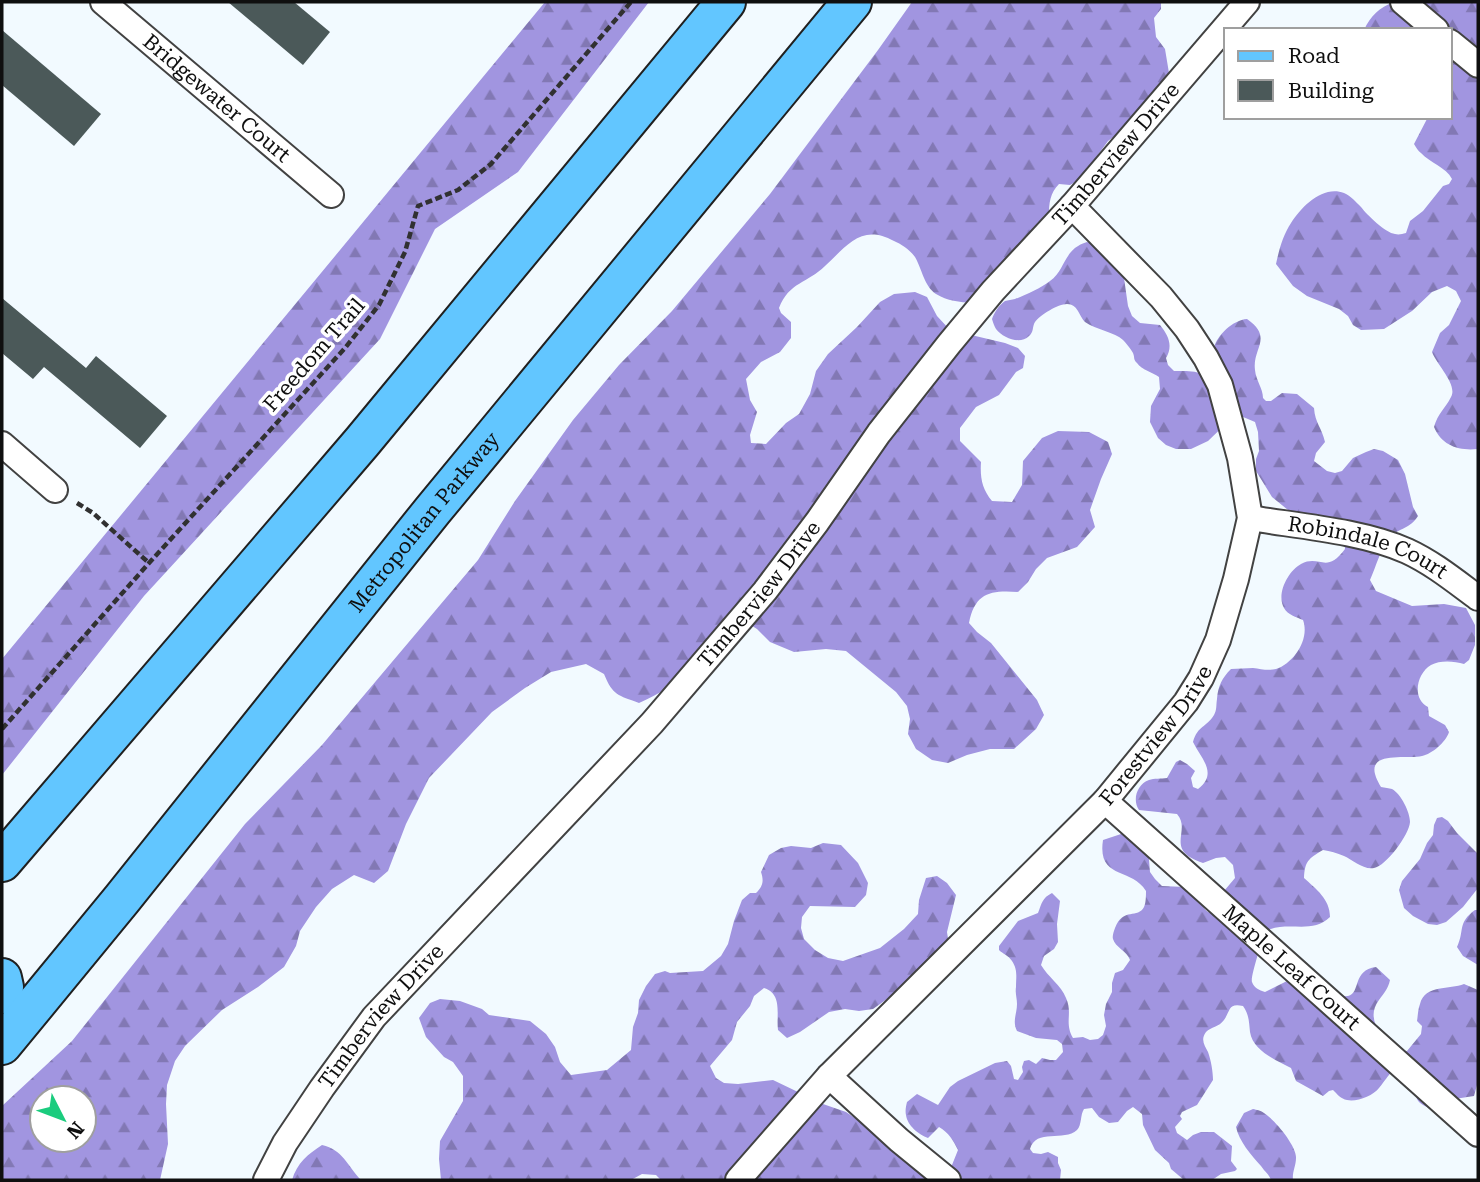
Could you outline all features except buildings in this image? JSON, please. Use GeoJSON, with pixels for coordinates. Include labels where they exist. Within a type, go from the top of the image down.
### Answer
{"type":"FeatureCollection","features":[{"type":"Feature","properties":{"kind":"main road"},"geometry":{"type":"LineString","coordinates":[[2,862],[353,453],[726,2]]}},
{"type":"Feature","properties":{"kind":"main road","name":"Metropolitan Parkway"},"geometry":{"type":"LineString","coordinates":[[2,1045],[433,510],[852,2]]}},
{"type":"Feature","properties":{"kind":"main road"},"geometry":{"type":"LineString","coordinates":[[2,978],[5,987],[2,994]]}},
{"type":"Feature","properties":{"kind":"street","name":"Bridgewater Court"},"geometry":{"type":"LineString","coordinates":[[103,2],[331,195]]}},
{"type":"Feature","properties":{"kind":"street","name":"Timberview Drive"},"geometry":{"type":"LineString","coordinates":[[1225,28],[1247,2]]}},
{"type":"Feature","properties":{"kind":"street"},"geometry":{"type":"LineString","coordinates":[[1403,2],[1434,28]]}},
{"type":"Feature","properties":{"kind":"street","name":"Timberview Drive"},"geometry":{"type":"LineString","coordinates":[[266,1180],[322,1088],[374,1017],[652,723],[765,591],[879,433],[949,344],[1224,29]]}},
{"type":"Feature","properties":{"kind":"street"},"geometry":{"type":"LineString","coordinates":[[1452,44],[1478,65]]}},
{"type":"Feature","properties":{"kind":"street","name":"Forestview Drive"},"geometry":{"type":"LineString","coordinates":[[738,1180],[829,1076],[1105,802],[1172,721],[1201,678],[1218,640],[1250,518],[1241,458],[1220,385],[1187,329],[1161,297],[1072,206]]}},
{"type":"Feature","properties":{"kind":"street"},"geometry":{"type":"LineString","coordinates":[[2,444],[55,490]]}},
{"type":"Feature","properties":{"kind":"street","name":"Robindale Court"},"geometry":{"type":"LineString","coordinates":[[1250,518],[1385,542],[1432,564],[1478,598]]}},
{"type":"Feature","properties":{"kind":"street","name":"Maple Leaf Court"},"geometry":{"type":"LineString","coordinates":[[1105,802],[1478,1134]]}},
{"type":"Feature","properties":{"kind":"street"},"geometry":{"type":"LineString","coordinates":[[829,1076],[947,1180]]}},
{"type":"Feature","properties":{"kind":"path","name":"Freedom Trail"},"geometry":{"type":"LineString","coordinates":[[2,729],[345,348],[379,305],[405,252],[418,206],[458,190],[491,164],[631,2]]}},
{"type":"Feature","properties":{"kind":"path"},"geometry":{"type":"LineString","coordinates":[[93,513],[149,563]]}},
{"type":"Feature","properties":{"kind":"green space"},"geometry":{"type":"Polygon","coordinates":[[[545,2],[649,2],[518,172],[435,229],[380,339],[144,596],[2,775],[2,659],[545,2]]]}},
{"type":"Feature","properties":{"kind":"green space"},"geometry":{"type":"Polygon","coordinates":[[[912,2],[1161,2],[1161,9],[1154,18],[1156,37],[1165,49],[1169,73],[1162,94],[1141,116],[1108,141],[1086,176],[1070,185],[1059,184],[1051,199],[1049,228],[972,303],[949,300],[932,291],[915,257],[902,246],[882,236],[863,236],[855,239],[819,272],[799,284],[783,299],[779,308],[791,322],[791,338],[780,352],[761,362],[746,379],[750,400],[757,412],[750,435],[751,443],[766,444],[799,414],[810,394],[816,371],[828,354],[880,302],[894,294],[915,292],[927,297],[937,316],[950,330],[1005,343],[1018,348],[1025,356],[1023,368],[1016,372],[999,395],[976,407],[960,428],[960,441],[981,462],[982,483],[992,501],[1012,502],[1022,485],[1023,461],[1042,438],[1058,431],[1089,432],[1108,442],[1112,454],[1090,510],[1095,527],[1077,547],[1047,558],[1018,592],[992,593],[980,599],[969,623],[991,643],[1037,700],[1044,715],[1036,729],[1014,749],[990,749],[948,763],[932,760],[916,749],[908,734],[910,719],[907,706],[896,692],[846,651],[826,649],[794,652],[770,642],[746,622],[682,678],[639,703],[617,694],[604,674],[586,664],[551,672],[492,712],[429,778],[406,824],[388,871],[374,883],[354,875],[332,889],[300,931],[296,946],[284,967],[222,1010],[185,1046],[175,1061],[167,1085],[168,1144],[160,1180],[2,1180],[2,1106],[72,1041],[245,824],[322,745],[478,560],[515,501],[573,420],[619,365],[672,311],[770,194],[912,2]]]}},
{"type":"Feature","properties":{"kind":"green space"},"geometry":{"type":"Polygon","coordinates":[[[1394,2],[1478,2],[1478,449],[1464,449],[1446,443],[1434,427],[1451,397],[1452,387],[1432,352],[1440,333],[1449,325],[1461,301],[1456,291],[1447,286],[1432,292],[1412,311],[1384,329],[1361,330],[1339,309],[1307,296],[1293,286],[1276,264],[1291,223],[1307,204],[1321,194],[1336,191],[1347,194],[1382,227],[1391,233],[1400,234],[1406,233],[1410,221],[1423,211],[1452,179],[1414,144],[1427,119],[1452,119],[1452,28],[1365,28],[1384,7],[1394,2]]]}},
{"type":"Feature","properties":{"kind":"green space"},"geometry":{"type":"Polygon","coordinates":[[[1087,242],[1102,246],[1123,271],[1132,316],[1140,323],[1160,325],[1163,329],[1170,345],[1166,358],[1174,371],[1206,376],[1218,338],[1231,325],[1247,319],[1255,326],[1261,338],[1255,370],[1263,398],[1271,401],[1282,393],[1297,394],[1314,408],[1325,442],[1316,453],[1314,461],[1327,471],[1335,473],[1342,471],[1353,458],[1374,449],[1398,460],[1418,516],[1412,524],[1393,534],[1387,541],[1370,580],[1376,591],[1412,606],[1444,604],[1466,608],[1475,625],[1475,645],[1469,660],[1464,664],[1435,663],[1426,669],[1419,680],[1418,693],[1428,707],[1429,716],[1445,725],[1449,732],[1445,740],[1426,755],[1386,758],[1375,766],[1375,775],[1381,787],[1395,791],[1408,813],[1409,828],[1401,842],[1385,862],[1374,868],[1366,868],[1341,855],[1323,850],[1311,858],[1306,864],[1304,878],[1325,900],[1330,917],[1316,925],[1266,931],[1252,982],[1255,987],[1265,992],[1295,977],[1329,992],[1348,996],[1354,991],[1363,972],[1376,967],[1390,980],[1375,1007],[1376,1027],[1395,1050],[1407,1051],[1421,1034],[1422,1026],[1417,1021],[1418,1010],[1427,993],[1464,984],[1478,990],[1477,1085],[1474,1096],[1448,1100],[1432,1109],[1420,1103],[1414,1085],[1394,1070],[1373,1094],[1364,1098],[1347,1100],[1333,1090],[1323,1096],[1296,1081],[1291,1068],[1260,1050],[1252,1039],[1245,1009],[1243,1006],[1235,1006],[1230,1008],[1222,1022],[1204,1035],[1213,1080],[1197,1105],[1182,1112],[1182,1119],[1175,1127],[1177,1133],[1187,1140],[1201,1132],[1214,1132],[1232,1146],[1231,1161],[1237,1169],[1235,1171],[1221,1174],[1212,1180],[1184,1180],[1155,1150],[1143,1125],[1142,1114],[1133,1107],[1118,1122],[1109,1123],[1099,1117],[1092,1108],[1084,1109],[1077,1130],[1065,1135],[1038,1139],[1030,1149],[1033,1153],[1048,1152],[1058,1157],[1060,1180],[960,1180],[952,1172],[958,1150],[952,1140],[939,1127],[928,1138],[917,1132],[907,1119],[907,1102],[917,1094],[938,1105],[950,1087],[958,1081],[995,1063],[1007,1061],[1014,1079],[1018,1080],[1023,1072],[1024,1061],[1029,1060],[1036,1064],[1042,1058],[1056,1060],[1063,1052],[1062,1044],[1057,1040],[1036,1038],[1017,1031],[1016,971],[1014,964],[999,950],[999,946],[1018,921],[1038,913],[1044,899],[1052,893],[1060,901],[1058,942],[1054,949],[1044,956],[1041,965],[1066,998],[1069,1028],[1073,1038],[1098,1039],[1103,1035],[1106,1026],[1104,1015],[1115,973],[1123,970],[1130,960],[1114,942],[1114,931],[1122,918],[1141,910],[1145,905],[1146,895],[1140,884],[1117,872],[1105,861],[1103,840],[1121,834],[1135,834],[1148,848],[1150,872],[1162,886],[1185,887],[1201,895],[1204,908],[1216,915],[1225,898],[1224,891],[1235,878],[1233,865],[1225,857],[1203,863],[1191,858],[1181,846],[1182,827],[1177,814],[1139,810],[1137,793],[1145,782],[1167,778],[1180,760],[1195,771],[1191,778],[1193,787],[1198,789],[1204,783],[1208,772],[1193,742],[1197,732],[1215,713],[1218,690],[1223,679],[1231,669],[1276,669],[1294,656],[1302,642],[1305,627],[1303,620],[1284,608],[1281,596],[1285,583],[1301,564],[1313,561],[1328,563],[1345,549],[1344,539],[1293,514],[1272,497],[1256,471],[1259,451],[1255,422],[1236,414],[1208,441],[1191,449],[1176,449],[1158,438],[1150,422],[1151,406],[1160,389],[1159,377],[1139,365],[1123,340],[1085,322],[1074,306],[1063,304],[1045,313],[1035,322],[1031,334],[1025,339],[1007,338],[996,329],[992,319],[1005,301],[1029,293],[1050,281],[1073,249],[1087,242]]]}},
{"type":"Feature","properties":{"kind":"green space"},"geometry":{"type":"Polygon","coordinates":[[[1442,817],[1478,854],[1478,888],[1463,907],[1446,922],[1437,925],[1428,924],[1404,908],[1399,890],[1402,881],[1420,859],[1433,835],[1437,818],[1442,817]]]}},
{"type":"Feature","properties":{"kind":"green space"},"geometry":{"type":"Polygon","coordinates":[[[823,843],[841,845],[858,863],[868,883],[866,895],[855,907],[810,906],[802,917],[801,928],[804,939],[815,950],[828,958],[843,961],[880,948],[918,914],[926,878],[937,876],[947,883],[956,895],[947,932],[949,946],[905,995],[887,999],[873,1009],[829,1012],[787,1038],[778,1030],[774,995],[764,988],[754,996],[750,1006],[737,1022],[732,1040],[710,1066],[716,1078],[724,1083],[773,1080],[846,1112],[897,1146],[935,1180],[661,1180],[656,1175],[642,1174],[631,1180],[441,1180],[440,1141],[463,1101],[463,1076],[453,1062],[444,1057],[426,1037],[419,1018],[430,1003],[440,999],[460,1001],[482,1009],[489,1015],[530,1021],[546,1034],[555,1047],[560,1062],[571,1075],[607,1070],[631,1050],[639,1000],[655,974],[665,971],[703,971],[721,956],[728,944],[742,900],[760,888],[763,881],[761,872],[769,855],[781,848],[811,848],[823,843]]]}},
{"type":"Feature","properties":{"kind":"green space"},"geometry":{"type":"Polygon","coordinates":[[[1478,910],[1478,965],[1463,956],[1457,947],[1464,923],[1478,910]]]}},
{"type":"Feature","properties":{"kind":"green space"},"geometry":{"type":"Polygon","coordinates":[[[1253,1109],[1263,1112],[1273,1121],[1293,1147],[1296,1158],[1293,1180],[1271,1180],[1243,1143],[1236,1127],[1244,1113],[1253,1109]]]}},
{"type":"Feature","properties":{"kind":"green space"},"geometry":{"type":"Polygon","coordinates":[[[322,1145],[340,1154],[361,1180],[292,1180],[304,1160],[322,1145]]]}}]}
